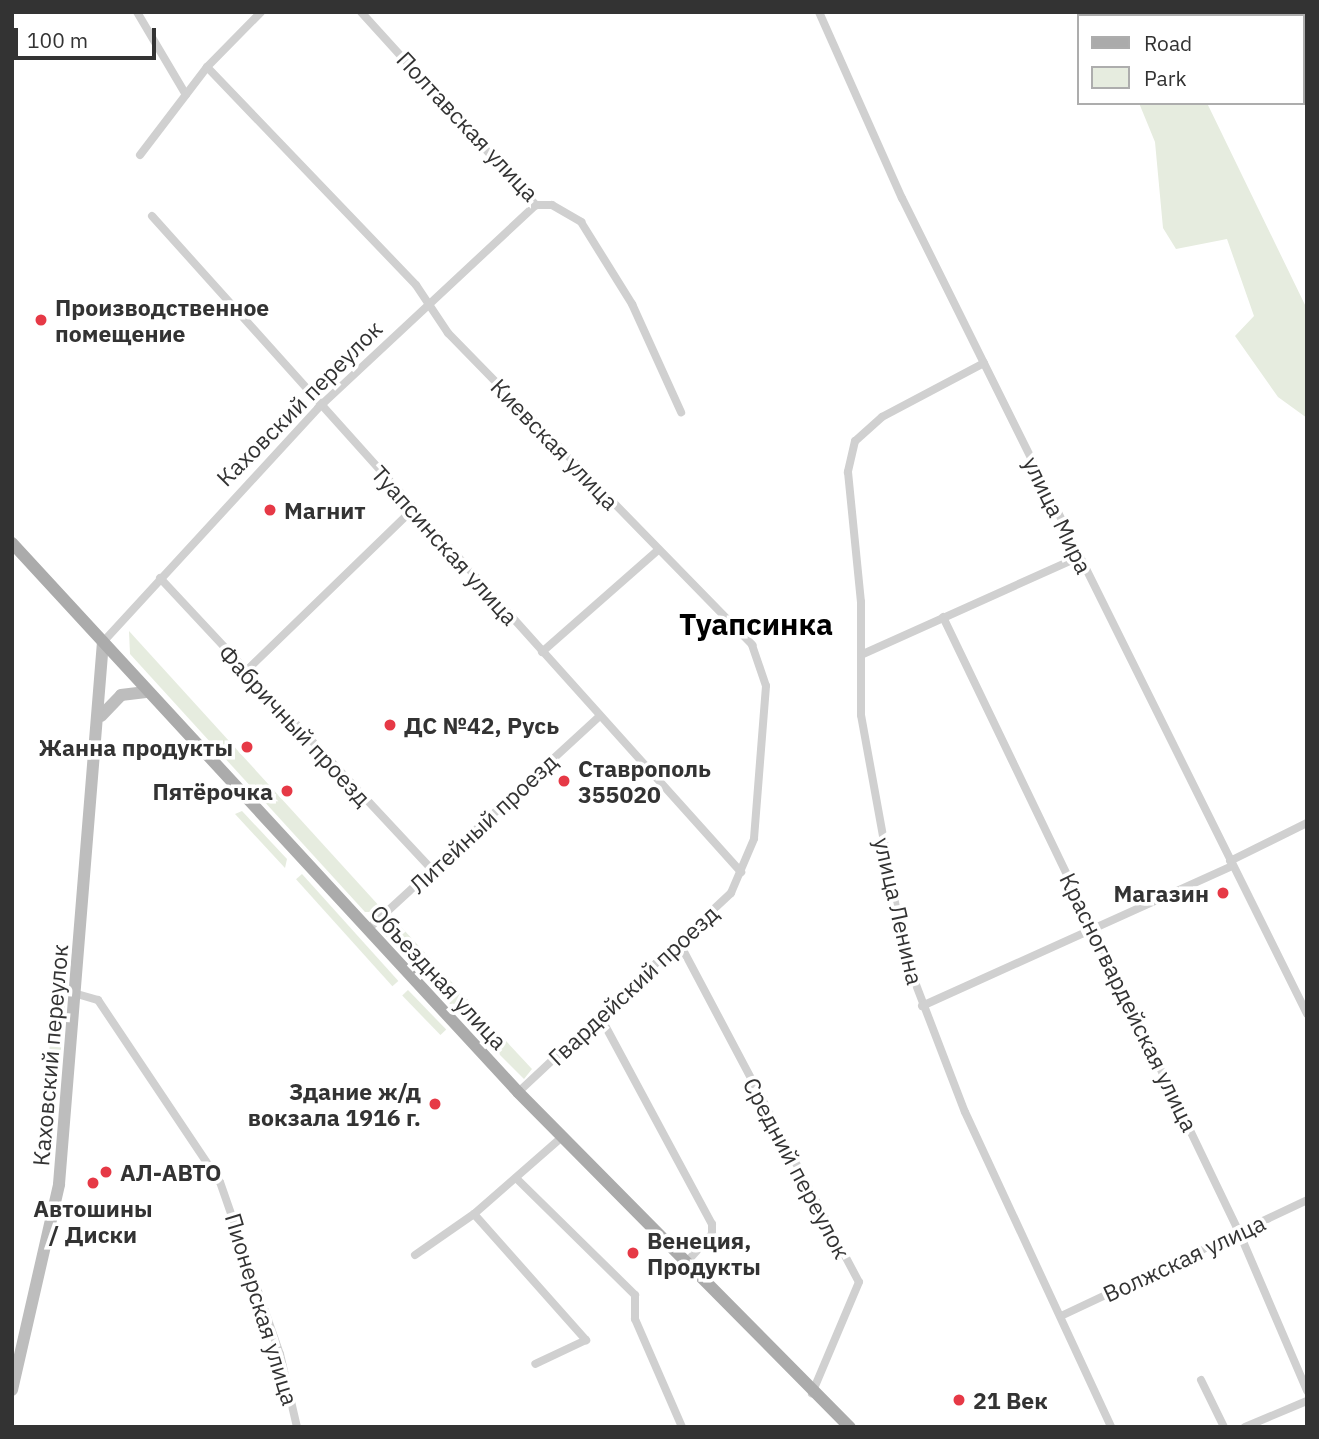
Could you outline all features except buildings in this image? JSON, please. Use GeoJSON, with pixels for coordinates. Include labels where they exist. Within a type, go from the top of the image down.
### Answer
{"type":"FeatureCollection","features":[{"type":"Feature","properties":{"kind":"main road","name":"Объездная улица"},"geometry":{"type":"LineString","coordinates":[[12,543],[146,692],[518,1092],[684,1265],[812,1393],[850,1427]]}},
{"type":"Feature","properties":{"kind":"main road","name":"Каховский переулок"},"geometry":{"type":"LineString","coordinates":[[12,1390],[59,1184],[77,994],[103,642]]}},
{"type":"Feature","properties":{"kind":"main road"},"geometry":{"type":"LineString","coordinates":[[99,720],[121,695],[146,692]]}},
{"type":"Feature","properties":{"kind":"street"},"geometry":{"type":"LineString","coordinates":[[137,12],[186,95]]}},
{"type":"Feature","properties":{"kind":"street"},"geometry":{"type":"LineString","coordinates":[[140,155],[208,67],[261,12]]}},
{"type":"Feature","properties":{"kind":"street","name":"Полтавская улица"},"geometry":{"type":"LineString","coordinates":[[360,12],[536,205],[552,205],[581,222],[632,304],[681,412]]}},
{"type":"Feature","properties":{"kind":"street","name":"улица Мира"},"geometry":{"type":"LineString","coordinates":[[820,12],[1079,557],[1307,1014]]}},
{"type":"Feature","properties":{"kind":"street","name":"Киевская улица"},"geometry":{"type":"LineString","coordinates":[[208,67],[657,551],[751,645],[766,686],[754,839],[741,872]]}},
{"type":"Feature","properties":{"kind":"street","name":"Каховский переулок"},"geometry":{"type":"LineString","coordinates":[[103,642],[318,408],[430,307],[536,205]]}},
{"type":"Feature","properties":{"kind":"street","name":"Туапсинская улица"},"geometry":{"type":"LineString","coordinates":[[152,216],[318,408],[413,509],[741,872]]}},
{"type":"Feature","properties":{"kind":"street","name":"улица Ленина"},"geometry":{"type":"LineString","coordinates":[[985,363],[882,417],[855,441],[848,472],[863,654],[867,761],[905,956],[922,1006],[1023,1244],[1061,1316],[1111,1427]]}},
{"type":"Feature","properties":{"kind":"street"},"geometry":{"type":"LineString","coordinates":[[246,671],[413,509]]}},
{"type":"Feature","properties":{"kind":"street"},"geometry":{"type":"LineString","coordinates":[[542,652],[657,551]]}},
{"type":"Feature","properties":{"kind":"street"},"geometry":{"type":"LineString","coordinates":[[863,654],[1079,557]]}},
{"type":"Feature","properties":{"kind":"street","name":"Фабричный проезд"},"geometry":{"type":"LineString","coordinates":[[160,578],[432,870]]}},
{"type":"Feature","properties":{"kind":"street","name":"Красногвардейская улица"},"geometry":{"type":"LineString","coordinates":[[943,617],[1239,1231],[1307,1391]]}},
{"type":"Feature","properties":{"kind":"street","name":"Литейный проезд"},"geometry":{"type":"LineString","coordinates":[[367,930],[600,716]]}},
{"type":"Feature","properties":{"kind":"street"},"geometry":{"type":"LineString","coordinates":[[922,1006],[1231,863],[1307,823]]}},
{"type":"Feature","properties":{"kind":"street","name":"Гвардейский проезд"},"geometry":{"type":"LineString","coordinates":[[518,1092],[681,946],[731,893],[741,872]]}},
{"type":"Feature","properties":{"kind":"street","name":"Средний переулок"},"geometry":{"type":"LineString","coordinates":[[681,946],[859,1282],[812,1393]]}},
{"type":"Feature","properties":{"kind":"street","name":"Пионерская улица"},"geometry":{"type":"LineString","coordinates":[[77,994],[98,1000],[220,1182],[280,1354],[297,1427]]}},
{"type":"Feature","properties":{"kind":"street"},"geometry":{"type":"LineString","coordinates":[[601,1018],[712,1224],[712,1234],[684,1265]]}},
{"type":"Feature","properties":{"kind":"street"},"geometry":{"type":"LineString","coordinates":[[415,1255],[474,1214],[562,1137]]}},
{"type":"Feature","properties":{"kind":"street"},"geometry":{"type":"LineString","coordinates":[[516,1178],[635,1295],[635,1319],[682,1427]]}},
{"type":"Feature","properties":{"kind":"street","name":"Волжская улица"},"geometry":{"type":"LineString","coordinates":[[1061,1316],[1307,1200]]}},
{"type":"Feature","properties":{"kind":"street"},"geometry":{"type":"LineString","coordinates":[[474,1214],[586,1340],[535,1364]]}},
{"type":"Feature","properties":{"kind":"street"},"geometry":{"type":"LineString","coordinates":[[1201,1380],[1224,1427]]}},
{"type":"Feature","properties":{"kind":"street"},"geometry":{"type":"LineString","coordinates":[[1245,1427],[1307,1401]]}},
{"type":"Feature","properties":{"kind":"green space"},"geometry":{"type":"Polygon","coordinates":[[[1091,12],[1164,12],[1164,14],[1091,12]]]}},
{"type":"Feature","properties":{"kind":"green space"},"geometry":{"type":"Polygon","coordinates":[[[1307,12],[1307,72],[1305,68],[1307,12]]]}},
{"type":"Feature","properties":{"kind":"green space"},"geometry":{"type":"Polygon","coordinates":[[[1140,105],[1208,105],[1307,309],[1307,418],[1278,397],[1235,336],[1254,316],[1227,239],[1176,249],[1163,228],[1155,142],[1140,105]]]}},
{"type":"Feature","properties":{"kind":"green space"},"geometry":{"type":"Polygon","coordinates":[[[129,631],[381,908],[377,912],[365,912],[130,654],[129,631]]]}},
{"type":"Feature","properties":{"kind":"green space"},"geometry":{"type":"Polygon","coordinates":[[[242,811],[287,859],[285,868],[235,814],[242,811]]]}},
{"type":"Feature","properties":{"kind":"green space"},"geometry":{"type":"Polygon","coordinates":[[[302,874],[398,981],[392,986],[296,879],[302,874]]]}},
{"type":"Feature","properties":{"kind":"green space"},"geometry":{"type":"Polygon","coordinates":[[[393,918],[469,1003],[450,1004],[386,936],[385,926],[393,918]]]}},
{"type":"Feature","properties":{"kind":"green space"},"geometry":{"type":"Polygon","coordinates":[[[408,990],[446,1030],[440,1035],[402,996],[408,990]]]}},
{"type":"Feature","properties":{"kind":"green space"},"geometry":{"type":"Polygon","coordinates":[[[60,1001],[65,1003],[60,1060],[54,1059],[49,1052],[54,1006],[60,1001]]]}},
{"type":"Feature","properties":{"kind":"green space"},"geometry":{"type":"Polygon","coordinates":[[[480,1013],[532,1069],[524,1079],[472,1027],[480,1013]]]}},
{"type":"Feature","properties":{"kind":"place","name":"Производственное помещение"},"geometry":{"type":"Point","coordinates":[41,320]}},
{"type":"Feature","properties":{"kind":"place","name":"Магнит"},"geometry":{"type":"Point","coordinates":[270,510]}},
{"type":"Feature","properties":{"kind":"place","name":"ДС №42, Русь"},"geometry":{"type":"Point","coordinates":[390,725]}},
{"type":"Feature","properties":{"kind":"place","name":"Жанна продукты"},"geometry":{"type":"Point","coordinates":[247,747]}},
{"type":"Feature","properties":{"kind":"place","name":"Ставрополь 355020"},"geometry":{"type":"Point","coordinates":[564,781]}},
{"type":"Feature","properties":{"kind":"place","name":"Пятёрочка"},"geometry":{"type":"Point","coordinates":[287,791]}},
{"type":"Feature","properties":{"kind":"place","name":"Магазин"},"geometry":{"type":"Point","coordinates":[1223,893]}},
{"type":"Feature","properties":{"kind":"place","name":"Здание ж/д вокзала 1916 г."},"geometry":{"type":"Point","coordinates":[435,1104]}},
{"type":"Feature","properties":{"kind":"place","name":"АЛ-АВТО"},"geometry":{"type":"Point","coordinates":[106,1172]}},
{"type":"Feature","properties":{"kind":"place","name":"Автошины / Диски"},"geometry":{"type":"Point","coordinates":[93,1183]}},
{"type":"Feature","properties":{"kind":"place","name":"Венеция, Продукты"},"geometry":{"type":"Point","coordinates":[633,1253]}},
{"type":"Feature","properties":{"kind":"place","name":"21 Век"},"geometry":{"type":"Point","coordinates":[959,1400]}},
{"type":"Feature","properties":{"kind":"district","name":"Туапсинка"},"geometry":{"type":"Point","coordinates":[756,624]}}]}
